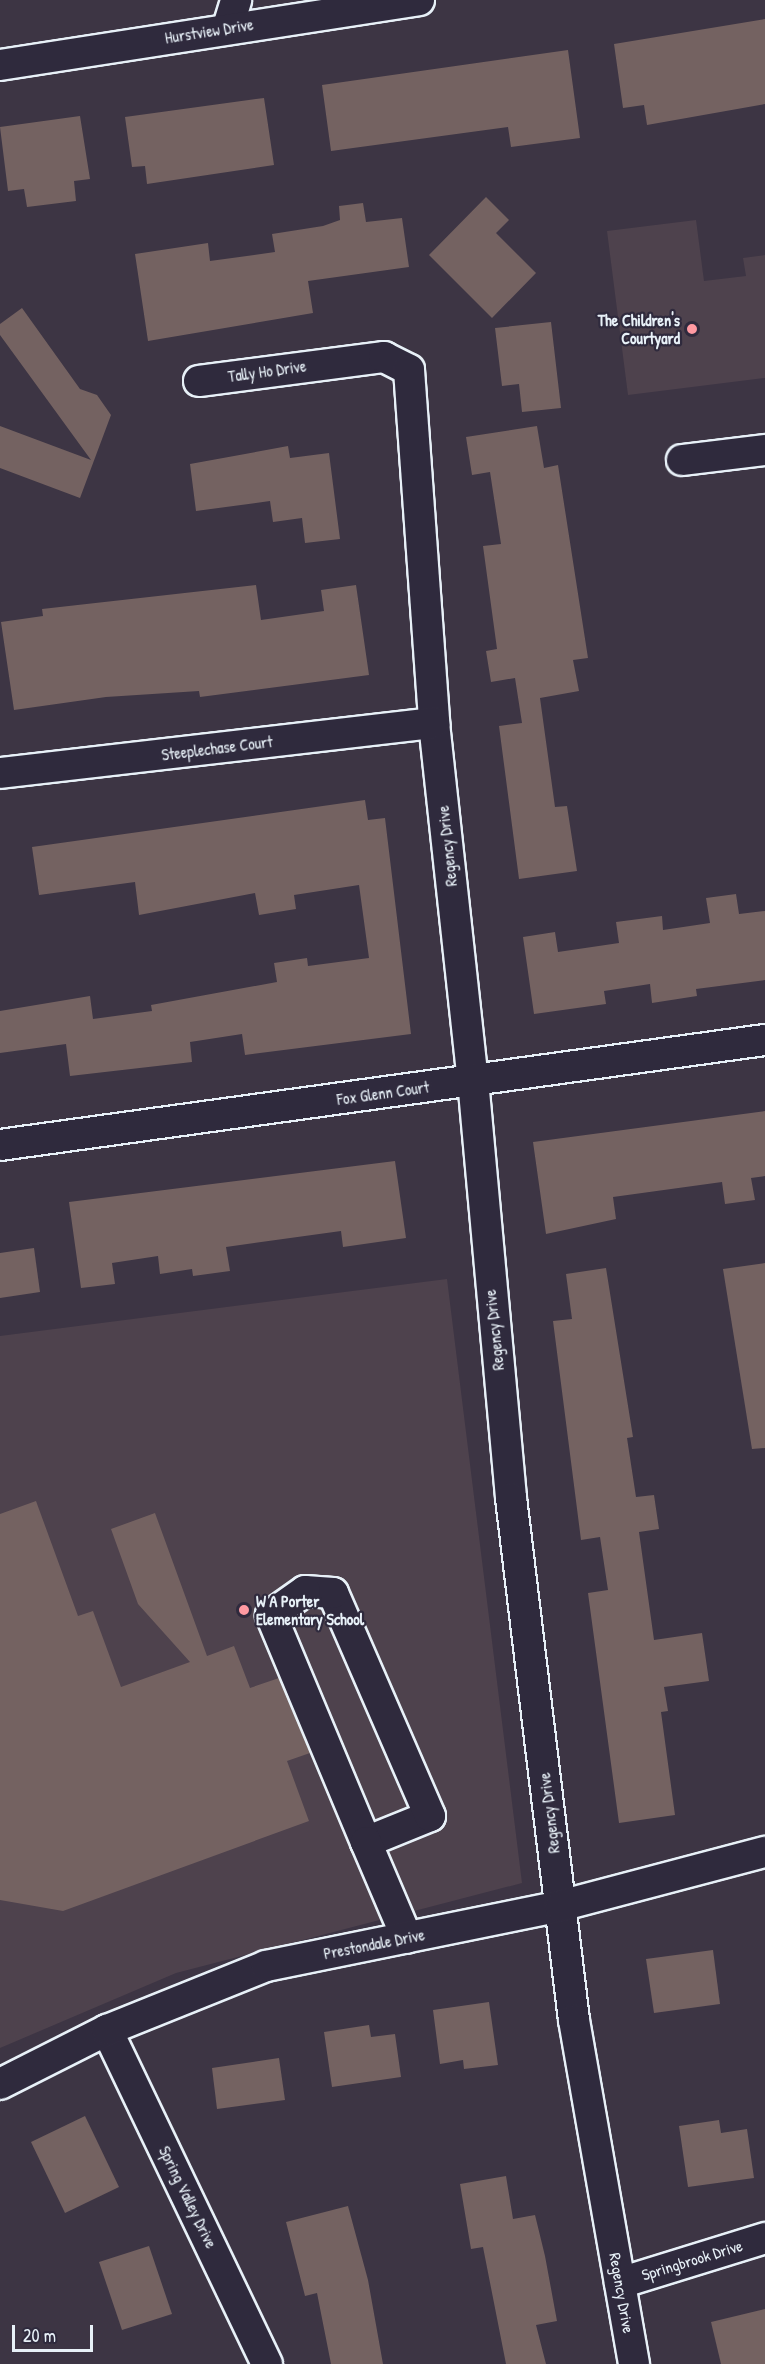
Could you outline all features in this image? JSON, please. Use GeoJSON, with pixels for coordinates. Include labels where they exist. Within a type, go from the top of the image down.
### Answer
{"type":"FeatureCollection","features":[{"type":"Feature","properties":{"kind":"street","name":"Hurstview Drive"},"geometry":{"type":"LineString","coordinates":[[0,65],[232,14],[419,0]]}},
{"type":"Feature","properties":{"kind":"street","name":"Regency Drive"},"geometry":{"type":"LineString","coordinates":[[334,362],[384,357],[409,369],[434,723],[473,1080],[511,1498],[574,2020],[634,2364]]}},
{"type":"Feature","properties":{"kind":"street","name":"Tally Ho Drive"},"geometry":{"type":"LineString","coordinates":[[199,381],[334,362]]}},
{"type":"Feature","properties":{"kind":"street"},"geometry":{"type":"LineString","coordinates":[[682,460],[765,450]]}},
{"type":"Feature","properties":{"kind":"street","name":"Steeplechase Court"},"geometry":{"type":"LineString","coordinates":[[0,773],[434,723]]}},
{"type":"Feature","properties":{"kind":"street","name":"Fox Glenn Court"},"geometry":{"type":"LineString","coordinates":[[0,1145],[765,1040]]}},
{"type":"Feature","properties":{"kind":"street"},"geometry":{"type":"LineString","coordinates":[[366,1842],[430,1815],[333,1593],[305,1591],[271,1615],[366,1842],[407,1938]]}},
{"type":"Feature","properties":{"kind":"street","name":"Prestondale Drive"},"geometry":{"type":"LineString","coordinates":[[0,2084],[107,2030],[266,1966],[560,1906],[765,1852]]}},
{"type":"Feature","properties":{"kind":"street","name":"Spring Valley Drive"},"geometry":{"type":"LineString","coordinates":[[107,2030],[267,2364]]}},
{"type":"Feature","properties":{"kind":"street","name":"Springbrook Drive"},"geometry":{"type":"LineString","coordinates":[[620,2283],[765,2238]]}},
{"type":"Feature","properties":{"kind":"shaded area","name":"The Children's Courtyard"},"geometry":{"type":"Polygon","coordinates":[[[696,220],[704,281],[746,276],[743,258],[765,255],[765,378],[628,395],[607,231],[696,220]]]}},
{"type":"Feature","properties":{"kind":"shaded area","name":"W A Porter Elementary School"},"geometry":{"type":"Polygon","coordinates":[[[447,1279],[522,1883],[176,1973],[0,2048],[0,1336],[447,1279]]]}},
{"type":"Feature","properties":{"kind":"building"},"geometry":{"type":"Polygon","coordinates":[[[765,19],[765,104],[647,125],[644,105],[623,108],[614,44],[765,19]]]}},
{"type":"Feature","properties":{"kind":"building"},"geometry":{"type":"Polygon","coordinates":[[[568,50],[580,138],[511,147],[508,127],[331,151],[322,85],[568,50]]]}},
{"type":"Feature","properties":{"kind":"building"},"geometry":{"type":"Polygon","coordinates":[[[264,98],[274,165],[147,184],[145,166],[132,167],[125,117],[264,98]]]}},
{"type":"Feature","properties":{"kind":"building"},"geometry":{"type":"Polygon","coordinates":[[[80,116],[90,179],[74,181],[76,201],[27,207],[24,189],[8,191],[0,127],[80,116]]]}},
{"type":"Feature","properties":{"kind":"building"},"geometry":{"type":"Polygon","coordinates":[[[486,197],[509,220],[496,233],[536,273],[492,318],[429,255],[486,197]]]}},
{"type":"Feature","properties":{"kind":"building"},"geometry":{"type":"Polygon","coordinates":[[[363,203],[366,222],[402,218],[409,267],[308,281],[313,313],[148,341],[135,254],[208,243],[210,261],[275,252],[272,234],[323,226],[340,220],[339,206],[363,203]]]}},
{"type":"Feature","properties":{"kind":"building"},"geometry":{"type":"Polygon","coordinates":[[[22,308],[80,389],[97,395],[111,415],[80,498],[0,468],[0,426],[91,460],[0,335],[0,324],[22,308]]]}},
{"type":"Feature","properties":{"kind":"building"},"geometry":{"type":"Polygon","coordinates":[[[551,322],[561,408],[522,412],[519,384],[502,386],[495,328],[551,322]]]}},
{"type":"Feature","properties":{"kind":"building"},"geometry":{"type":"Polygon","coordinates":[[[537,426],[544,468],[558,465],[588,658],[573,660],[579,691],[540,698],[555,807],[567,806],[577,871],[519,879],[499,726],[522,723],[515,678],[491,682],[486,651],[497,649],[483,546],[501,544],[490,472],[472,475],[466,437],[537,426]]]}},
{"type":"Feature","properties":{"kind":"building"},"geometry":{"type":"Polygon","coordinates":[[[288,446],[290,458],[329,453],[340,539],[305,543],[302,518],[273,522],[270,501],[196,511],[190,464],[288,446]]]}},
{"type":"Feature","properties":{"kind":"building"},"geometry":{"type":"Polygon","coordinates":[[[256,585],[261,620],[324,611],[321,590],[356,585],[369,675],[200,697],[199,691],[106,697],[14,710],[1,622],[43,616],[42,609],[256,585]]]}},
{"type":"Feature","properties":{"kind":"building"},"geometry":{"type":"Polygon","coordinates":[[[365,800],[368,820],[385,818],[411,1034],[245,1055],[242,1034],[190,1042],[192,1062],[70,1076],[66,1044],[0,1053],[0,1011],[90,996],[93,1019],[152,1011],[151,1005],[277,982],[274,963],[307,958],[308,966],[369,958],[359,885],[294,895],[296,909],[259,915],[255,893],[139,915],[135,882],[39,895],[32,847],[365,800]]]}},
{"type":"Feature","properties":{"kind":"building"},"geometry":{"type":"Polygon","coordinates":[[[736,894],[739,914],[765,911],[765,980],[696,989],[697,996],[652,1003],[650,984],[604,991],[606,1004],[534,1014],[523,937],[555,932],[558,952],[619,943],[616,922],[662,916],[663,930],[710,923],[706,898],[736,894]]]}},
{"type":"Feature","properties":{"kind":"building"},"geometry":{"type":"Polygon","coordinates":[[[765,1111],[765,1176],[751,1178],[755,1200],[725,1204],[722,1182],[613,1197],[616,1219],[546,1234],[533,1142],[765,1111]]]}},
{"type":"Feature","properties":{"kind":"building"},"geometry":{"type":"Polygon","coordinates":[[[395,1161],[406,1238],[343,1247],[341,1231],[226,1247],[230,1271],[193,1276],[192,1269],[160,1274],[158,1256],[112,1263],[115,1284],[81,1288],[69,1202],[395,1161]]]}},
{"type":"Feature","properties":{"kind":"building"},"geometry":{"type":"Polygon","coordinates":[[[34,1248],[40,1292],[0,1298],[0,1253],[34,1248]]]}},
{"type":"Feature","properties":{"kind":"building"},"geometry":{"type":"Polygon","coordinates":[[[765,1263],[765,1448],[752,1449],[723,1269],[765,1263]]]}},
{"type":"Feature","properties":{"kind":"building"},"geometry":{"type":"Polygon","coordinates":[[[606,1268],[633,1437],[627,1438],[636,1497],[654,1495],[659,1529],[639,1532],[654,1640],[702,1633],[709,1681],[664,1687],[668,1711],[661,1712],[675,1815],[619,1823],[588,1593],[608,1590],[600,1537],[581,1540],[553,1321],[572,1319],[566,1274],[606,1268]]]}},
{"type":"Feature","properties":{"kind":"building"},"geometry":{"type":"Polygon","coordinates":[[[36,1501],[78,1616],[93,1611],[121,1687],[190,1662],[138,1604],[111,1529],[155,1513],[207,1656],[234,1646],[250,1688],[279,1678],[310,1753],[287,1761],[309,1821],[63,1911],[0,1900],[0,1514],[36,1501]]]}},
{"type":"Feature","properties":{"kind":"building"},"geometry":{"type":"Polygon","coordinates":[[[713,1950],[720,2004],[654,2013],[646,1959],[713,1950]]]}},
{"type":"Feature","properties":{"kind":"building"},"geometry":{"type":"Polygon","coordinates":[[[489,2002],[498,2065],[464,2069],[463,2060],[440,2064],[433,2010],[489,2002]]]}},
{"type":"Feature","properties":{"kind":"building"},"geometry":{"type":"Polygon","coordinates":[[[369,2025],[371,2037],[395,2034],[401,2077],[332,2087],[324,2032],[369,2025]]]}},
{"type":"Feature","properties":{"kind":"building"},"geometry":{"type":"Polygon","coordinates":[[[279,2058],[285,2100],[217,2109],[212,2068],[279,2058]]]}},
{"type":"Feature","properties":{"kind":"building"},"geometry":{"type":"Polygon","coordinates":[[[85,2116],[119,2187],[65,2213],[31,2142],[85,2116]]]}},
{"type":"Feature","properties":{"kind":"building"},"geometry":{"type":"Polygon","coordinates":[[[719,2120],[721,2133],[747,2129],[754,2178],[688,2187],[679,2126],[719,2120]]]}},
{"type":"Feature","properties":{"kind":"building"},"geometry":{"type":"Polygon","coordinates":[[[506,2176],[513,2219],[535,2215],[545,2256],[557,2321],[536,2325],[546,2364],[506,2364],[483,2247],[471,2249],[460,2184],[506,2176]]]}},
{"type":"Feature","properties":{"kind":"building"},"geometry":{"type":"Polygon","coordinates":[[[348,2206],[368,2280],[383,2364],[331,2364],[317,2293],[305,2296],[286,2222],[348,2206]]]}},
{"type":"Feature","properties":{"kind":"building"},"geometry":{"type":"Polygon","coordinates":[[[149,2246],[172,2314],[122,2330],[99,2262],[149,2246]]]}},
{"type":"Feature","properties":{"kind":"building"},"geometry":{"type":"Polygon","coordinates":[[[765,2309],[765,2364],[721,2364],[711,2322],[765,2309]]]}},
{"type":"Feature","properties":{"kind":"place","name":"The Children's Courtyard"},"geometry":{"type":"Point","coordinates":[692,329]}},
{"type":"Feature","properties":{"kind":"place","name":"W A Porter Elementary School"},"geometry":{"type":"Point","coordinates":[244,1610]}}]}
